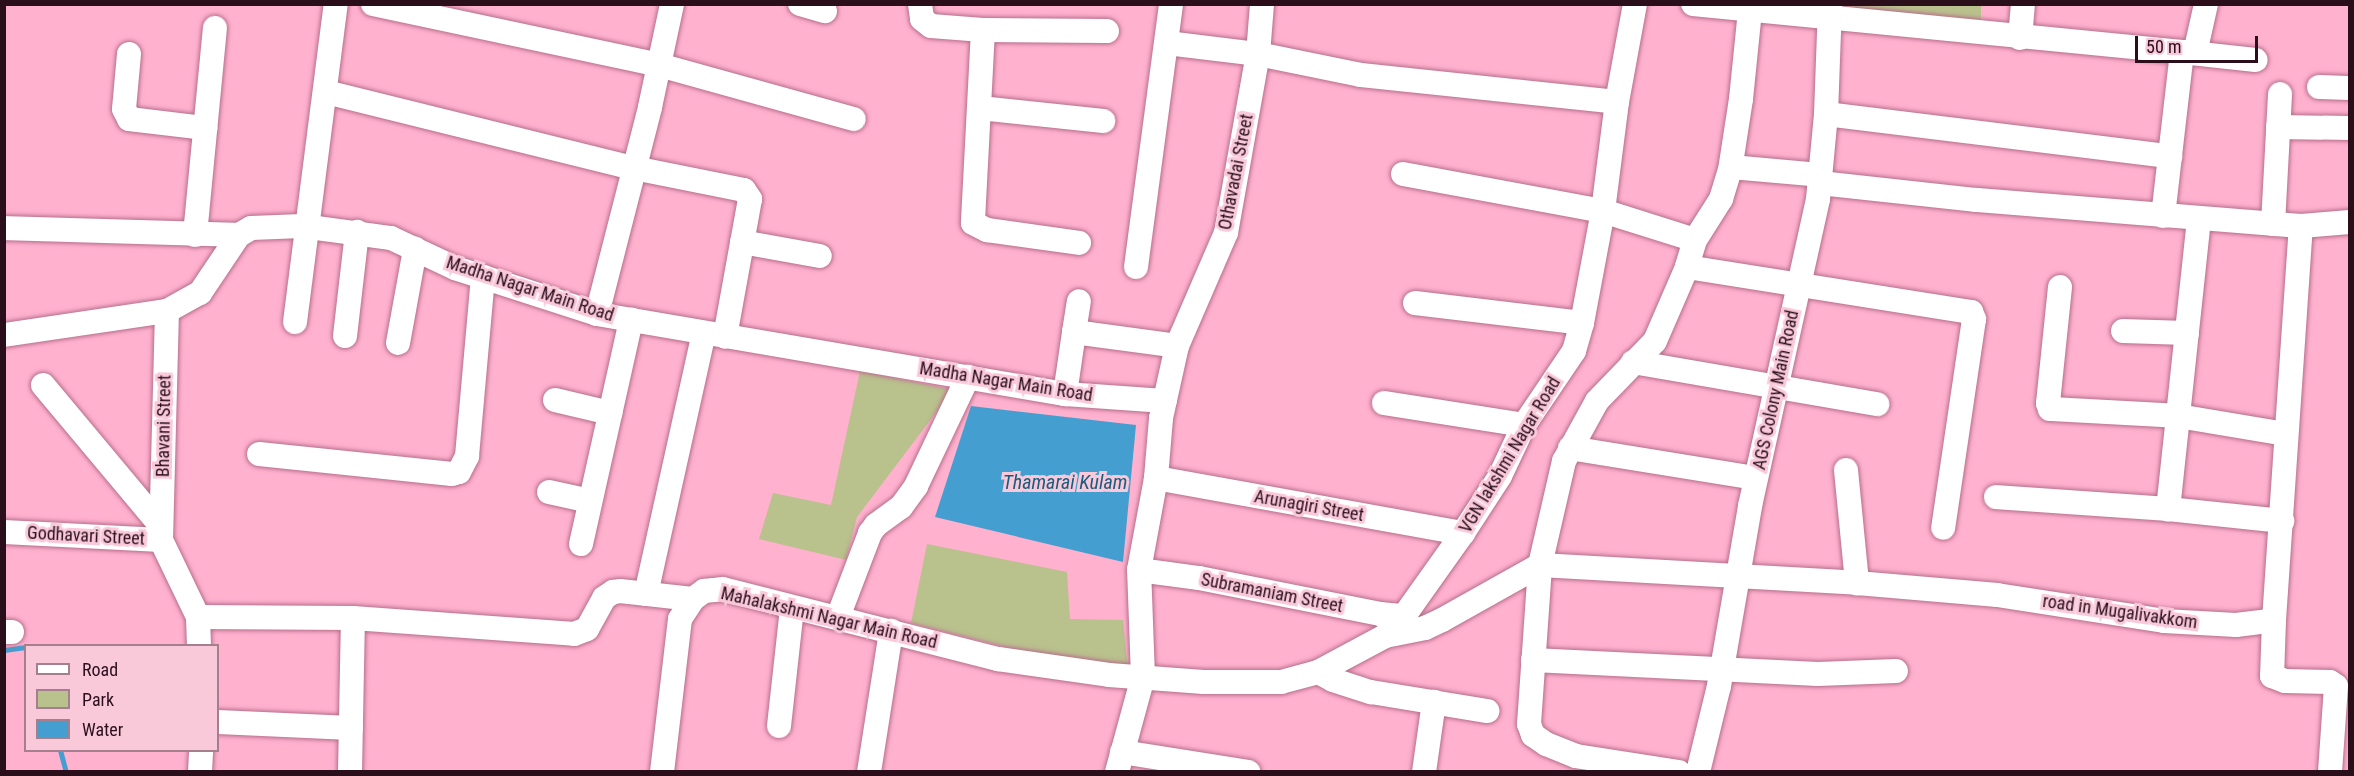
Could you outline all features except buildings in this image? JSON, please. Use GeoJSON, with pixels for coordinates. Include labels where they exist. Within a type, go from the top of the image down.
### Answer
{"type":"FeatureCollection","features":[{"type":"Feature","properties":{"kind":"street"},"geometry":{"type":"LineString","coordinates":[[295,322],[336,4]]}},
{"type":"Feature","properties":{"kind":"street"},"geometry":{"type":"LineString","coordinates":[[373,4],[659,65],[854,119]]}},
{"type":"Feature","properties":{"kind":"street"},"geometry":{"type":"LineString","coordinates":[[597,314],[672,4]]}},
{"type":"Feature","properties":{"kind":"street"},"geometry":{"type":"LineString","coordinates":[[800,4],[825,11]]}},
{"type":"Feature","properties":{"kind":"street"},"geometry":{"type":"LineString","coordinates":[[920,4],[922,19],[931,26],[983,30],[1107,30]]}},
{"type":"Feature","properties":{"kind":"street"},"geometry":{"type":"LineString","coordinates":[[1136,267],[1171,4]]}},
{"type":"Feature","properties":{"kind":"street","name":"Othavadai Street"},"geometry":{"type":"LineString","coordinates":[[1119,762],[1143,677],[1139,570],[1156,478],[1161,418],[1177,346],[1226,233],[1258,54],[1262,4]]}},
{"type":"Feature","properties":{"kind":"street","name":"VGN lakshmi Nagar Road"},"geometry":{"type":"LineString","coordinates":[[1143,677],[1204,682],[1281,682],[1318,672],[1385,636],[1404,616],[1500,476],[1524,425],[1574,351],[1582,323],[1603,211],[1617,102],[1635,4]]}},
{"type":"Feature","properties":{"kind":"street"},"geometry":{"type":"LineString","coordinates":[[1693,4],[1750,10],[1830,11],[2020,38],[2256,60]]}},
{"type":"Feature","properties":{"kind":"street"},"geometry":{"type":"LineString","coordinates":[[2020,38],[2023,4]]}},
{"type":"Feature","properties":{"kind":"street"},"geometry":{"type":"LineString","coordinates":[[2163,216],[2170,156],[2189,53],[2206,4]]}},
{"type":"Feature","properties":{"kind":"street"},"geometry":{"type":"LineString","coordinates":[[1679,771],[1576,756],[1539,740],[1533,735],[1529,724],[1540,565],[1552,508],[1570,448],[1597,401],[1654,341],[1687,267],[1695,240],[1721,199],[1731,167],[1750,10]]}},
{"type":"Feature","properties":{"kind":"street","name":"AGS Colony Main Road"},"geometry":{"type":"LineString","coordinates":[[1698,771],[1722,669],[1756,478],[1820,179],[1826,114],[1830,11]]}},
{"type":"Feature","properties":{"kind":"street"},"geometry":{"type":"LineString","coordinates":[[195,235],[215,28]]}},
{"type":"Feature","properties":{"kind":"street"},"geometry":{"type":"LineString","coordinates":[[983,30],[973,223],[987,230],[1079,243]]}},
{"type":"Feature","properties":{"kind":"street"},"geometry":{"type":"LineString","coordinates":[[1167,43],[1258,54],[1361,75],[1617,102]]}},
{"type":"Feature","properties":{"kind":"street"},"geometry":{"type":"LineString","coordinates":[[129,54],[124,109],[129,119],[206,128]]}},
{"type":"Feature","properties":{"kind":"street"},"geometry":{"type":"LineString","coordinates":[[2319,87],[2349,88]]}},
{"type":"Feature","properties":{"kind":"street"},"geometry":{"type":"LineString","coordinates":[[326,92],[634,168],[744,190],[750,199],[742,242],[646,594]]}},
{"type":"Feature","properties":{"kind":"street"},"geometry":{"type":"LineString","coordinates":[[2273,224],[2280,94]]}},
{"type":"Feature","properties":{"kind":"street"},"geometry":{"type":"LineString","coordinates":[[980,108],[1103,121]]}},
{"type":"Feature","properties":{"kind":"street"},"geometry":{"type":"LineString","coordinates":[[1826,114],[2170,156]]}},
{"type":"Feature","properties":{"kind":"street"},"geometry":{"type":"LineString","coordinates":[[2278,127],[2349,128]]}},
{"type":"Feature","properties":{"kind":"street"},"geometry":{"type":"LineString","coordinates":[[1731,167],[1820,179],[2163,216],[2301,226],[2349,222]]}},
{"type":"Feature","properties":{"kind":"street"},"geometry":{"type":"LineString","coordinates":[[1403,174],[1603,211],[1695,240]]}},
{"type":"Feature","properties":{"kind":"street"},"geometry":{"type":"LineString","coordinates":[[2168,509],[2199,219]]}},
{"type":"Feature","properties":{"kind":"street"},"geometry":{"type":"LineString","coordinates":[[2301,226],[2285,434],[2272,676],[2284,681],[2330,682],[2336,686],[2330,771]]}},
{"type":"Feature","properties":{"kind":"street","name":"Madha Nagar Main Road"},"geometry":{"type":"LineString","coordinates":[[4,228],[195,235],[239,235],[251,228],[308,227],[357,232],[391,238],[483,277],[597,314],[1065,394],[1165,401]]}},
{"type":"Feature","properties":{"kind":"street"},"geometry":{"type":"LineString","coordinates":[[345,336],[357,232]]}},
{"type":"Feature","properties":{"kind":"street"},"geometry":{"type":"LineString","coordinates":[[4,335],[167,311],[200,293],[239,235]]}},
{"type":"Feature","properties":{"kind":"street"},"geometry":{"type":"LineString","coordinates":[[742,242],[820,256]]}},
{"type":"Feature","properties":{"kind":"street"},"geometry":{"type":"LineString","coordinates":[[398,344],[415,249]]}},
{"type":"Feature","properties":{"kind":"street"},"geometry":{"type":"LineString","coordinates":[[1687,267],[1798,286],[1955,307],[1967,310],[1973,315],[1943,528]]}},
{"type":"Feature","properties":{"kind":"street"},"geometry":{"type":"LineString","coordinates":[[259,454],[452,474],[459,472],[467,456],[483,277]]}},
{"type":"Feature","properties":{"kind":"street"},"geometry":{"type":"LineString","coordinates":[[2060,287],[2048,403],[2050,410],[2178,416],[2285,434]]}},
{"type":"Feature","properties":{"kind":"street"},"geometry":{"type":"LineString","coordinates":[[1065,394],[1079,301]]}},
{"type":"Feature","properties":{"kind":"street"},"geometry":{"type":"LineString","coordinates":[[1415,303],[1582,323]]}},
{"type":"Feature","properties":{"kind":"street","name":"Bhavani Street"},"geometry":{"type":"LineString","coordinates":[[161,533],[167,311]]}},
{"type":"Feature","properties":{"kind":"street"},"geometry":{"type":"LineString","coordinates":[[581,544],[631,320]]}},
{"type":"Feature","properties":{"kind":"street"},"geometry":{"type":"LineString","coordinates":[[1074,332],[1177,346]]}},
{"type":"Feature","properties":{"kind":"street"},"geometry":{"type":"LineString","coordinates":[[2124,332],[2187,333]]}},
{"type":"Feature","properties":{"kind":"street"},"geometry":{"type":"LineString","coordinates":[[1633,362],[1876,404]]}},
{"type":"Feature","properties":{"kind":"street"},"geometry":{"type":"LineString","coordinates":[[838,617],[870,533],[876,525],[901,507],[916,486],[968,377]]}},
{"type":"Feature","properties":{"kind":"street"},"geometry":{"type":"LineString","coordinates":[[43,386],[161,533]]}},
{"type":"Feature","properties":{"kind":"street"},"geometry":{"type":"LineString","coordinates":[[555,400],[610,413]]}},
{"type":"Feature","properties":{"kind":"street"},"geometry":{"type":"LineString","coordinates":[[1384,403],[1524,425]]}},
{"type":"Feature","properties":{"kind":"street"},"geometry":{"type":"LineString","coordinates":[[1570,448],[1756,478]]}},
{"type":"Feature","properties":{"kind":"street"},"geometry":{"type":"LineString","coordinates":[[1846,470],[1857,583]]}},
{"type":"Feature","properties":{"kind":"street","name":"Arunagiri Street"},"geometry":{"type":"LineString","coordinates":[[1156,478],[1463,533]]}},
{"type":"Feature","properties":{"kind":"street"},"geometry":{"type":"LineString","coordinates":[[549,492],[590,501]]}},
{"type":"Feature","properties":{"kind":"street"},"geometry":{"type":"LineString","coordinates":[[1996,497],[2168,509],[2282,521]]}},
{"type":"Feature","properties":{"kind":"street","name":"Godhavari Street"},"geometry":{"type":"LineString","coordinates":[[4,531],[161,533],[198,616],[199,644]]}},
{"type":"Feature","properties":{"kind":"street"},"geometry":{"type":"LineString","coordinates":[[1385,636],[1425,628],[1540,565]]}},
{"type":"Feature","properties":{"kind":"street","name":"road in Mugalivakkom"},"geometry":{"type":"LineString","coordinates":[[1540,565],[1857,583],[1998,595],[2164,621],[2236,625],[2274,620]]}},
{"type":"Feature","properties":{"kind":"street","name":"Subramaniam Street"},"geometry":{"type":"LineString","coordinates":[[1139,570],[1199,578],[1369,612],[1404,616]]}},
{"type":"Feature","properties":{"kind":"street","name":"Mahalakshmi Nagar Main Road"},"geometry":{"type":"LineString","coordinates":[[662,771],[680,619],[693,598],[704,591],[723,589],[998,659],[1079,672],[1143,677]]}},
{"type":"Feature","properties":{"kind":"street"},"geometry":{"type":"LineString","coordinates":[[198,616],[353,618],[574,634],[587,629],[608,594],[620,591],[693,598]]}},
{"type":"Feature","properties":{"kind":"street"},"geometry":{"type":"LineString","coordinates":[[779,726],[792,608]]}},
{"type":"Feature","properties":{"kind":"street"},"geometry":{"type":"LineString","coordinates":[[350,771],[353,618]]}},
{"type":"Feature","properties":{"kind":"street"},"geometry":{"type":"LineString","coordinates":[[869,771],[891,631]]}},
{"type":"Feature","properties":{"kind":"street"},"geometry":{"type":"LineString","coordinates":[[1533,660],[1818,674],[1896,671]]}},
{"type":"Feature","properties":{"kind":"street"},"geometry":{"type":"LineString","coordinates":[[1318,672],[1360,689],[1487,711]]}},
{"type":"Feature","properties":{"kind":"street"},"geometry":{"type":"LineString","coordinates":[[1424,771],[1434,702]]}},
{"type":"Feature","properties":{"kind":"street"},"geometry":{"type":"LineString","coordinates":[[219,722],[351,728]]}},
{"type":"Feature","properties":{"kind":"street"},"geometry":{"type":"LineString","coordinates":[[200,771],[201,752]]}},
{"type":"Feature","properties":{"kind":"street"},"geometry":{"type":"LineString","coordinates":[[1119,762],[1248,771]]}},
{"type":"Feature","properties":{"kind":"green space"},"geometry":{"type":"Polygon","coordinates":[[[1831,5],[1981,5],[1981,22],[1831,17],[1831,5]]]}},
{"type":"Feature","properties":{"kind":"green space"},"geometry":{"type":"Polygon","coordinates":[[[860,371],[953,390],[857,517],[846,560],[759,539],[773,493],[831,505],[860,371]]]}},
{"type":"Feature","properties":{"kind":"green space"},"geometry":{"type":"Polygon","coordinates":[[[927,544],[1067,572],[1070,619],[1123,620],[1128,669],[1065,662],[911,623],[927,544]]]}},
{"type":"Feature","properties":{"kind":"water","name":"Thamarai Kulam"},"geometry":{"type":"Polygon","coordinates":[[[971,406],[1136,425],[1123,562],[935,517],[971,406]]]}},
{"type":"Feature","properties":{"kind":"waterway"},"geometry":{"type":"LineString","coordinates":[[4,650],[24,647]]}},
{"type":"Feature","properties":{"kind":"waterway"},"geometry":{"type":"LineString","coordinates":[[61,752],[66,772]]}}]}
